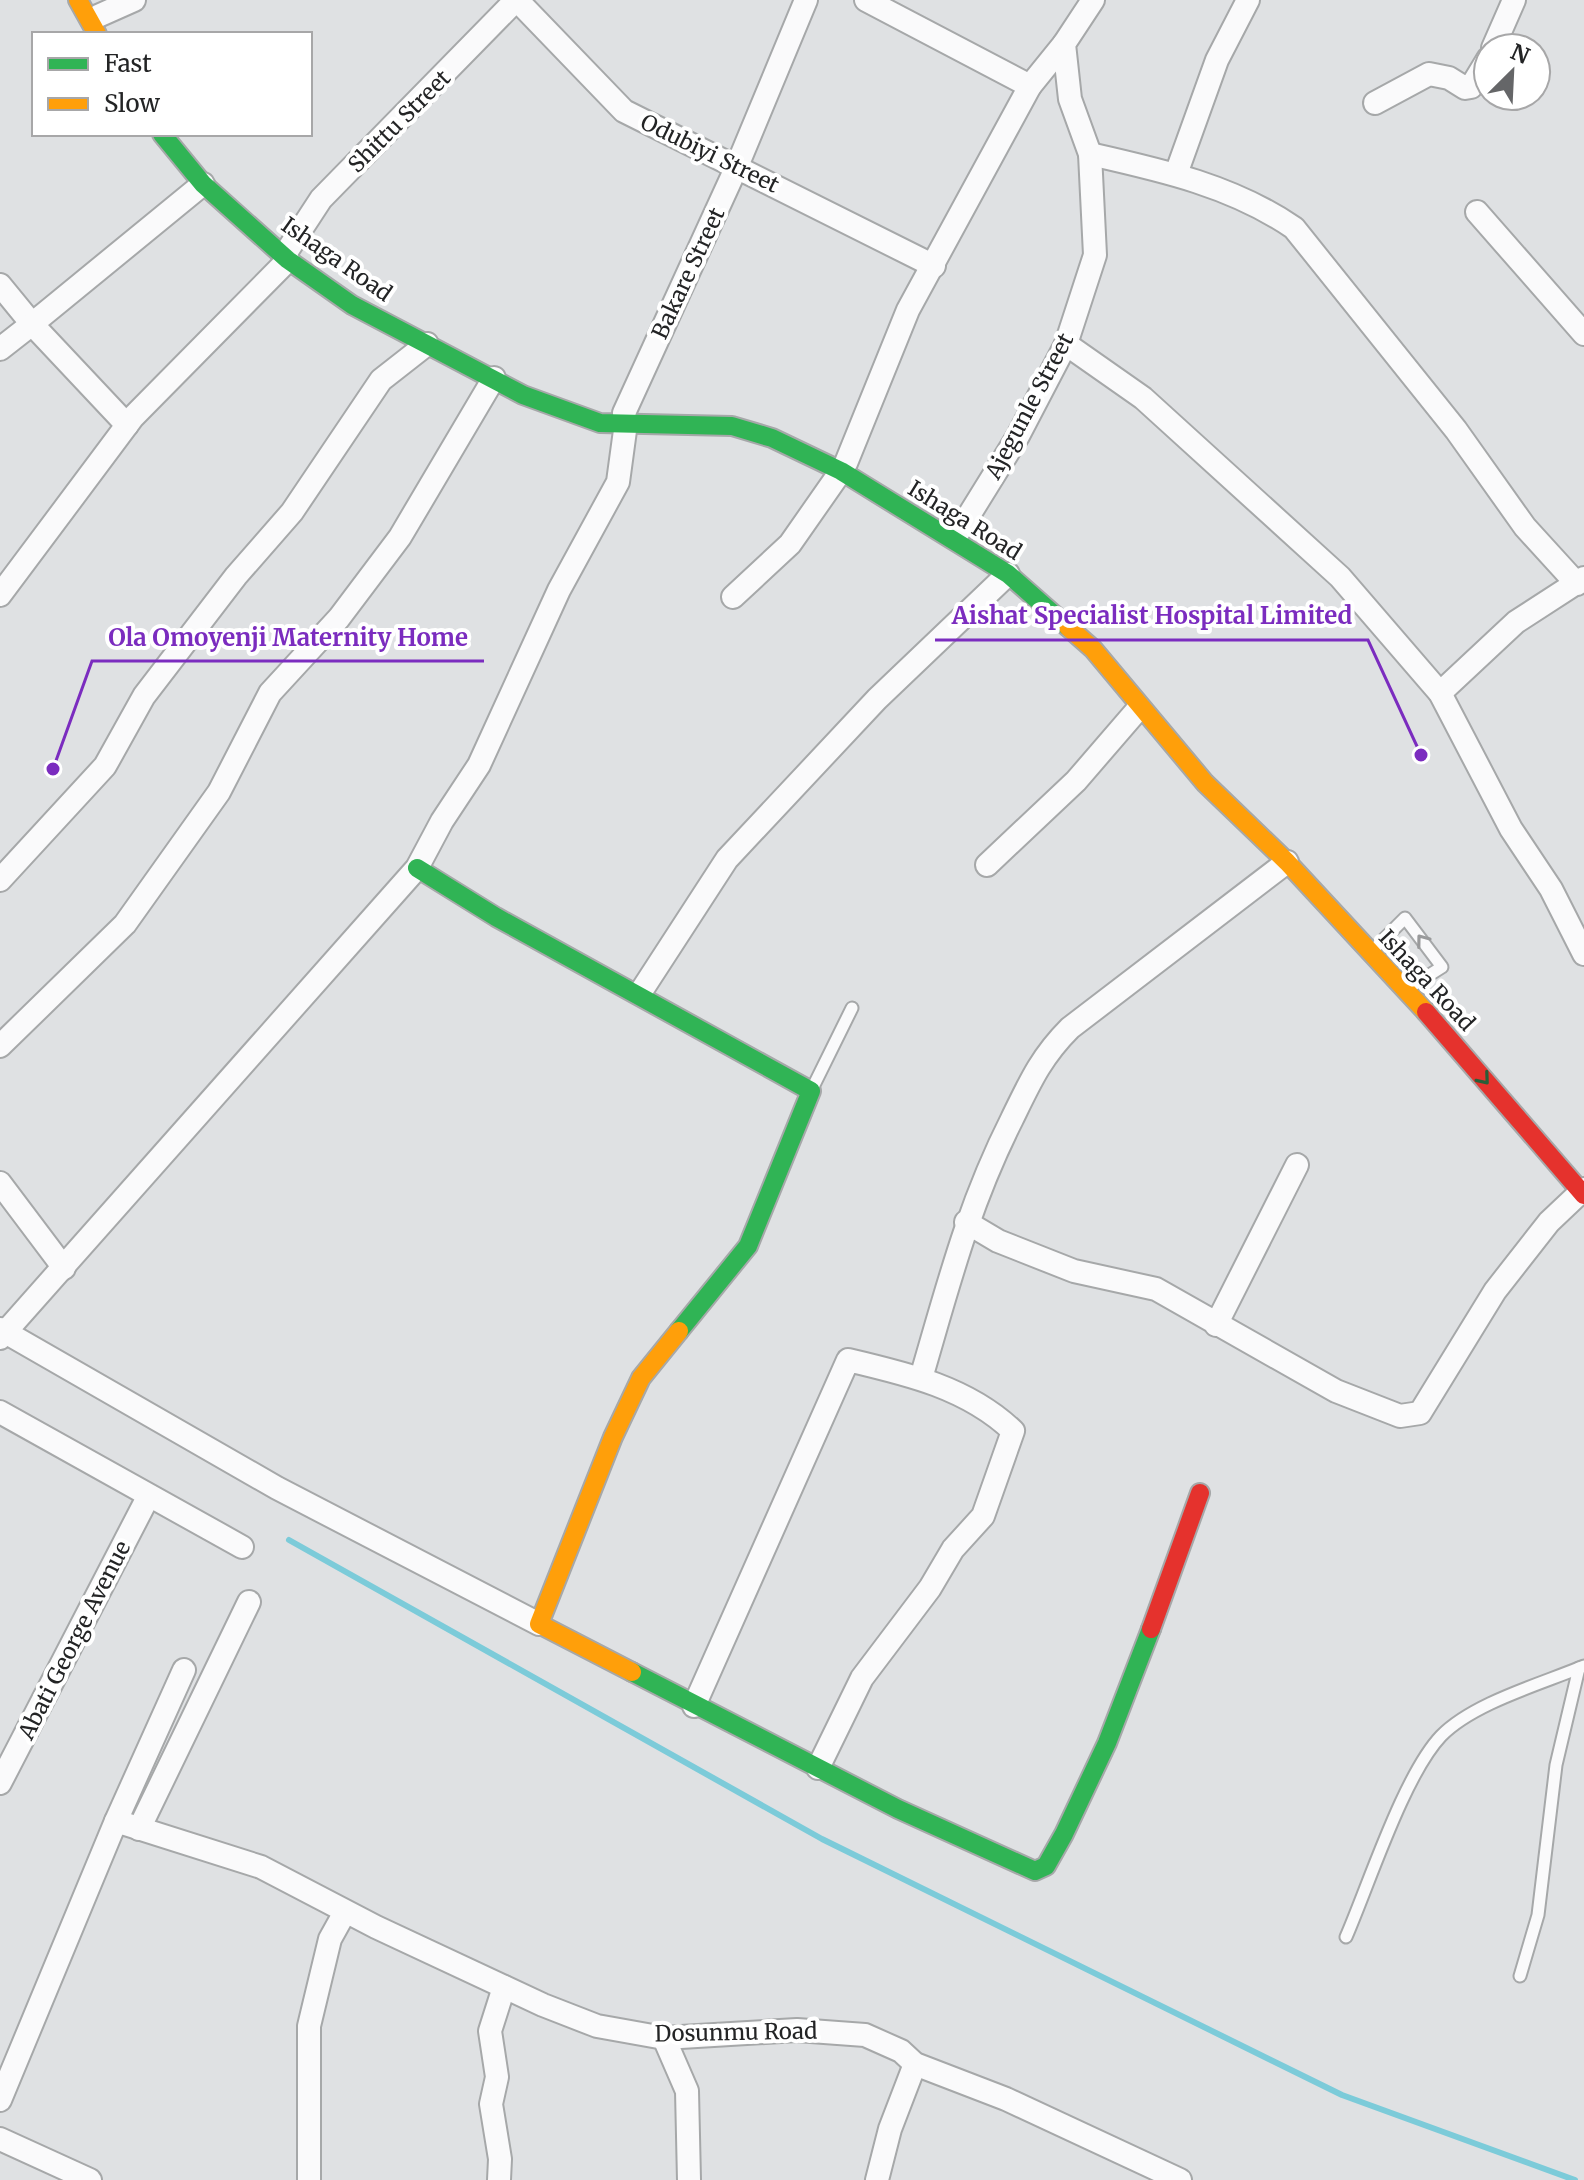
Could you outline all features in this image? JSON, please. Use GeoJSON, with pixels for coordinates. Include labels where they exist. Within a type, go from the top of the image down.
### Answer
{"type":"FeatureCollection","features":[{"type":"Feature","properties":{"kind":"main road"},"geometry":{"type":"LineString","coordinates":[[78,0],[98,21]]}},
{"type":"Feature","properties":{"kind":"main road","name":"Ishaga Road"},"geometry":{"type":"LineString","coordinates":[[164,136],[203,184],[352,305],[523,395],[600,423],[625,418],[728,416],[784,435],[958,533],[1022,574],[1078,623],[1195,753],[1521,1093]]}},
{"type":"Feature","properties":{"kind":"main road","name":"Ishaga Road"},"geometry":{"type":"LineString","coordinates":[[173,136],[210,179],[288,254],[362,302],[545,396],[585,411],[625,418]]}},
{"type":"Feature","properties":{"kind":"main road","name":"Ishaga Road"},"geometry":{"type":"LineString","coordinates":[[843,467],[1008,574],[1093,649],[1139,708],[1205,783],[1287,862],[1451,1040],[1583,1191]]}},
{"type":"Feature","properties":{"kind":"main road"},"geometry":{"type":"LineString","coordinates":[[417,868],[496,917],[640,993],[811,1091],[748,1246],[641,1378],[613,1437],[539,1624],[948,1834],[1035,1871],[1046,1866],[1071,1821],[1133,1681],[1200,1493]]}},
{"type":"Feature","properties":{"kind":"street"},"geometry":{"type":"LineString","coordinates":[[98,21],[134,0]]}},
{"type":"Feature","properties":{"kind":"street","name":"Odubiyi Street"},"geometry":{"type":"LineString","coordinates":[[516,0],[624,111],[934,266]]}},
{"type":"Feature","properties":{"kind":"street","name":"Shittu Street"},"geometry":{"type":"LineString","coordinates":[[0,595],[127,425],[288,254],[321,199],[516,0]]}},
{"type":"Feature","properties":{"kind":"street","name":"Bakare Street"},"geometry":{"type":"LineString","coordinates":[[2,1334],[64,1268],[417,868],[442,821],[479,765],[559,590],[618,482],[625,418],[737,166],[806,0]]}},
{"type":"Feature","properties":{"kind":"street"},"geometry":{"type":"LineString","coordinates":[[866,0],[1030,86]]}},
{"type":"Feature","properties":{"kind":"street"},"geometry":{"type":"LineString","coordinates":[[733,597],[790,544],[843,467],[908,310],[1030,86],[1064,44],[1093,0]]}},
{"type":"Feature","properties":{"kind":"street"},"geometry":{"type":"LineString","coordinates":[[1176,174],[1217,60],[1248,0]]}},
{"type":"Feature","properties":{"kind":"street"},"geometry":{"type":"LineString","coordinates":[[1500,32],[1514,0]]}},
{"type":"Feature","properties":{"kind":"street","name":"Ajegunle Street"},"geometry":{"type":"LineString","coordinates":[[958,533],[1018,436],[1066,344],[1095,255],[1090,154],[1070,99],[1064,44]]}},
{"type":"Feature","properties":{"kind":"street"},"geometry":{"type":"LineString","coordinates":[[1375,103],[1429,74],[1449,78],[1465,88],[1472,85]]}},
{"type":"Feature","properties":{"kind":"street"},"geometry":{"type":"LineString","coordinates":[[1090,154],[1176,174],[1262,207],[1294,228],[1456,430],[1525,527],[1581,581],[1516,622],[1440,693]]}},
{"type":"Feature","properties":{"kind":"street"},"geometry":{"type":"LineString","coordinates":[[0,349],[203,184]]}},
{"type":"Feature","properties":{"kind":"street"},"geometry":{"type":"LineString","coordinates":[[1477,212],[1584,334]]}},
{"type":"Feature","properties":{"kind":"street"},"geometry":{"type":"LineString","coordinates":[[0,285],[32,324],[127,425]]}},
{"type":"Feature","properties":{"kind":"street"},"geometry":{"type":"LineString","coordinates":[[0,880],[105,766],[144,696],[236,576],[292,512],[381,380],[427,344]]}},
{"type":"Feature","properties":{"kind":"street"},"geometry":{"type":"LineString","coordinates":[[1066,344],[1143,398],[1340,577],[1440,693],[1511,829],[1551,889],[1584,954]]}},
{"type":"Feature","properties":{"kind":"street"},"geometry":{"type":"LineString","coordinates":[[0,1046],[125,924],[219,792],[270,693],[339,618],[400,537],[494,378]]}},
{"type":"Feature","properties":{"kind":"street"},"geometry":{"type":"LineString","coordinates":[[640,993],[727,859],[877,699],[1008,574]]}},
{"type":"Feature","properties":{"kind":"street"},"geometry":{"type":"LineString","coordinates":[[987,865],[1076,781],[1139,708]]}},
{"type":"Feature","properties":{"kind":"street"},"geometry":{"type":"LineString","coordinates":[[921,1378],[966,1222],[983,1176],[1045,1054],[1070,1028],[1287,862]]}},
{"type":"Feature","properties":{"kind":"street"},"geometry":{"type":"LineString","coordinates":[[1216,1325],[1297,1165]]}},
{"type":"Feature","properties":{"kind":"street"},"geometry":{"type":"LineString","coordinates":[[0,1183],[64,1268]]}},
{"type":"Feature","properties":{"kind":"street"},"geometry":{"type":"LineString","coordinates":[[966,1222],[998,1241],[1074,1271],[1156,1289],[1336,1391],[1400,1416],[1420,1413],[1495,1291],[1549,1222],[1583,1191]]}},
{"type":"Feature","properties":{"kind":"street"},"geometry":{"type":"LineString","coordinates":[[2,1334],[277,1488],[539,1624]]}},
{"type":"Feature","properties":{"kind":"street"},"geometry":{"type":"LineString","coordinates":[[694,1706],[848,1360],[921,1378],[978,1402],[1013,1431],[983,1516],[953,1549],[930,1588],[862,1678],[818,1768]]}},
{"type":"Feature","properties":{"kind":"street"},"geometry":{"type":"LineString","coordinates":[[0,1412],[242,1547]]}},
{"type":"Feature","properties":{"kind":"street","name":"Abati George Avenue"},"geometry":{"type":"LineString","coordinates":[[0,1783],[148,1497]]}},
{"type":"Feature","properties":{"kind":"street"},"geometry":{"type":"LineString","coordinates":[[147,1833],[249,1602]]}},
{"type":"Feature","properties":{"kind":"street"},"geometry":{"type":"LineString","coordinates":[[0,2100],[116,1821],[184,1670]]}},
{"type":"Feature","properties":{"kind":"street","name":"Dosunmu Road"},"geometry":{"type":"LineString","coordinates":[[116,1821],[261,1867],[345,1912],[504,1987],[597,2026],[664,2038],[751,2031],[840,2031],[865,2035],[901,2051],[915,2064],[1006,2099],[1180,2180]]}},
{"type":"Feature","properties":{"kind":"street"},"geometry":{"type":"LineString","coordinates":[[309,2180],[309,2026],[330,1939],[345,1912]]}},
{"type":"Feature","properties":{"kind":"street"},"geometry":{"type":"LineString","coordinates":[[499,2180],[500,2159],[491,2104],[497,2077],[490,2031],[504,1987]]}},
{"type":"Feature","properties":{"kind":"street"},"geometry":{"type":"LineString","coordinates":[[664,2038],[687,2091],[689,2180]]}},
{"type":"Feature","properties":{"kind":"street"},"geometry":{"type":"LineString","coordinates":[[877,2180],[890,2129],[915,2064]]}},
{"type":"Feature","properties":{"kind":"street"},"geometry":{"type":"LineString","coordinates":[[0,2139],[90,2180]]}},
{"type":"Feature","properties":{"kind":"lane"},"geometry":{"type":"LineString","coordinates":[[1378,945],[1405,918],[1442,967],[1415,984]]}},
{"type":"Feature","properties":{"kind":"lane"},"geometry":{"type":"LineString","coordinates":[[811,1091],[852,1008]]}},
{"type":"Feature","properties":{"kind":"lane"},"geometry":{"type":"LineString","coordinates":[[1346,1937],[1419,1765],[1442,1735],[1472,1713],[1581,1667]]}},
{"type":"Feature","properties":{"kind":"lane"},"geometry":{"type":"LineString","coordinates":[[1520,1976],[1538,1915],[1556,1765],[1581,1667]]}},
{"type":"Feature","properties":{"kind":"waterway"},"geometry":{"type":"LineString","coordinates":[[289,1540],[822,1839],[1342,2095],[1575,2180]]}},
{"type":"Feature","properties":{"kind":"traffic: fast"},"geometry":{"type":"LineString","coordinates":[[164,136],[203,184],[288,260],[352,305],[523,395],[600,423],[732,426],[772,438],[841,471],[1008,574],[1068,627]]}},
{"type":"Feature","properties":{"kind":"traffic: fast"},"geometry":{"type":"LineString","coordinates":[[417,868],[496,917],[811,1091],[748,1246],[679,1331]]}},
{"type":"Feature","properties":{"kind":"traffic: fast"},"geometry":{"type":"LineString","coordinates":[[632,1672],[898,1809],[1035,1871],[1046,1866],[1064,1834],[1107,1743],[1151,1629]]}},
{"type":"Feature","properties":{"kind":"traffic: slow"},"geometry":{"type":"LineString","coordinates":[[78,0],[96,32]]}},
{"type":"Feature","properties":{"kind":"traffic: slow"},"geometry":{"type":"LineString","coordinates":[[1068,627],[1093,649],[1205,783],[1287,862],[1426,1012]]}},
{"type":"Feature","properties":{"kind":"traffic: slow"},"geometry":{"type":"LineString","coordinates":[[632,1672],[539,1624],[613,1437],[641,1378],[679,1331]]}},
{"type":"Feature","properties":{"kind":"traffic: jam"},"geometry":{"type":"LineString","coordinates":[[1426,1012],[1584,1195]]}},
{"type":"Feature","properties":{"kind":"traffic: jam"},"geometry":{"type":"LineString","coordinates":[[1151,1629],[1200,1493]]}},
{"type":"Feature","properties":{"kind":"place","name":"Aishat Specialist Hospital Limited"},"geometry":{"type":"Point","coordinates":[1421,755]}},
{"type":"Feature","properties":{"kind":"place","name":"Ola Omoyenji Maternity Home"},"geometry":{"type":"Point","coordinates":[53,769]}}]}
